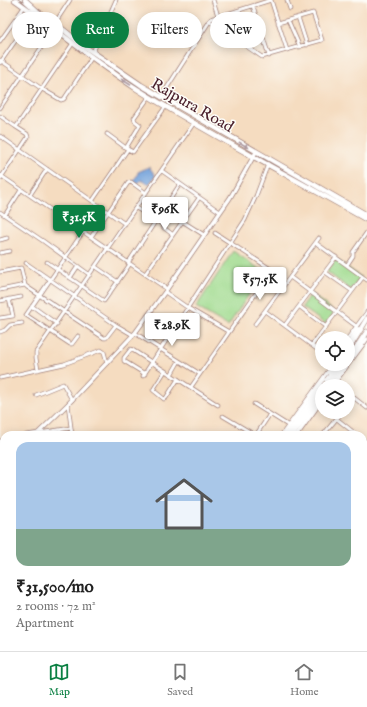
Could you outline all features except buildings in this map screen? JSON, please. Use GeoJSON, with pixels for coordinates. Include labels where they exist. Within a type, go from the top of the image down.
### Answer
{"type":"FeatureCollection","features":[{"type":"Feature","properties":{"kind":"highway"},"geometry":{"type":"LineString","coordinates":[[355,338],[367,318]]}},
{"type":"Feature","properties":{"kind":"highway"},"geometry":{"type":"LineString","coordinates":[[355,350],[367,332]]}},
{"type":"Feature","properties":{"kind":"highway"},"geometry":{"type":"LineString","coordinates":[[332,379],[339,371]]}},
{"type":"Feature","properties":{"kind":"highway"},"geometry":{"type":"LineString","coordinates":[[290,431],[315,396]]}},
{"type":"Feature","properties":{"kind":"highway"},"geometry":{"type":"LineString","coordinates":[[295,431],[315,404]]}},
{"type":"Feature","properties":{"kind":"main road","name":"Rajpura Road"},"geometry":{"type":"LineString","coordinates":[[14,0],[33,12]]}},
{"type":"Feature","properties":{"kind":"main road","name":"Rajpura Road"},"geometry":{"type":"LineString","coordinates":[[25,0],[34,12]]}},
{"type":"Feature","properties":{"kind":"main road","name":"Rajpura Road"},"geometry":{"type":"LineString","coordinates":[[63,30],[121,79],[150,97],[194,123],[255,154],[367,215]]}},
{"type":"Feature","properties":{"kind":"main road","name":"Rajpura Road"},"geometry":{"type":"LineString","coordinates":[[82,48],[255,154],[268,164],[367,220]]}},
{"type":"Feature","properties":{"kind":"main road"},"geometry":{"type":"LineString","coordinates":[[355,334],[367,318]]}},
{"type":"Feature","properties":{"kind":"main road"},"geometry":{"type":"LineString","coordinates":[[285,431],[315,397]]}},
{"type":"Feature","properties":{"kind":"street"},"geometry":{"type":"LineString","coordinates":[[62,12],[70,0]]}},
{"type":"Feature","properties":{"kind":"street"},"geometry":{"type":"LineString","coordinates":[[12,45],[0,62],[59,100],[64,99],[93,54],[116,0]]}},
{"type":"Feature","properties":{"kind":"street"},"geometry":{"type":"LineString","coordinates":[[213,0],[217,12]]}},
{"type":"Feature","properties":{"kind":"street"},"geometry":{"type":"LineString","coordinates":[[232,12],[271,0],[287,50]]}},
{"type":"Feature","properties":{"kind":"street"},"geometry":{"type":"LineString","coordinates":[[287,0],[290,9]]}},
{"type":"Feature","properties":{"kind":"street"},"geometry":{"type":"LineString","coordinates":[[253,6],[255,12]]}},
{"type":"Feature","properties":{"kind":"street"},"geometry":{"type":"LineString","coordinates":[[0,41],[24,7]]}},
{"type":"Feature","properties":{"kind":"street"},"geometry":{"type":"LineString","coordinates":[[248,48],[260,57],[269,56],[322,41],[313,13],[278,23]]}},
{"type":"Feature","properties":{"kind":"street"},"geometry":{"type":"LineString","coordinates":[[298,17],[307,45]]}},
{"type":"Feature","properties":{"kind":"street"},"geometry":{"type":"LineString","coordinates":[[288,20],[300,47]]}},
{"type":"Feature","properties":{"kind":"street"},"geometry":{"type":"LineString","coordinates":[[161,97],[209,21]]}},
{"type":"Feature","properties":{"kind":"street"},"geometry":{"type":"LineString","coordinates":[[16,127],[71,46]]}},
{"type":"Feature","properties":{"kind":"street"},"geometry":{"type":"LineString","coordinates":[[266,46],[269,56]]}},
{"type":"Feature","properties":{"kind":"street"},"geometry":{"type":"LineString","coordinates":[[0,108],[41,48]]}},
{"type":"Feature","properties":{"kind":"street"},"geometry":{"type":"LineString","coordinates":[[148,130],[135,122],[134,118],[150,97]]}},
{"type":"Feature","properties":{"kind":"street"},"geometry":{"type":"LineString","coordinates":[[107,134],[127,149],[132,152],[135,151],[148,130],[166,106]]}},
{"type":"Feature","properties":{"kind":"street"},"geometry":{"type":"LineString","coordinates":[[0,116],[28,135],[20,150],[0,177],[145,274],[188,308],[229,332]]}},
{"type":"Feature","properties":{"kind":"street"},"geometry":{"type":"LineString","coordinates":[[38,370],[35,355],[194,123]]}},
{"type":"Feature","properties":{"kind":"street"},"geometry":{"type":"LineString","coordinates":[[93,200],[127,149],[140,125]]}},
{"type":"Feature","properties":{"kind":"street"},"geometry":{"type":"LineString","coordinates":[[0,136],[126,224]]}},
{"type":"Feature","properties":{"kind":"street"},"geometry":{"type":"LineString","coordinates":[[40,431],[72,400],[134,334],[166,291],[230,198],[255,154]]}},
{"type":"Feature","properties":{"kind":"street"},"geometry":{"type":"LineString","coordinates":[[218,405],[165,372],[153,363],[133,349],[130,349],[124,358],[124,361],[144,375],[153,363],[245,220],[268,164]]}},
{"type":"Feature","properties":{"kind":"street"},"geometry":{"type":"LineString","coordinates":[[30,196],[47,169]]}},
{"type":"Feature","properties":{"kind":"street"},"geometry":{"type":"LineString","coordinates":[[162,171],[220,212]]}},
{"type":"Feature","properties":{"kind":"street"},"geometry":{"type":"LineString","coordinates":[[90,237],[129,182],[146,193]]}},
{"type":"Feature","properties":{"kind":"street"},"geometry":{"type":"LineString","coordinates":[[47,262],[82,287],[104,300],[118,282],[180,184]]}},
{"type":"Feature","properties":{"kind":"street"},"geometry":{"type":"LineString","coordinates":[[5,215],[21,190]]}},
{"type":"Feature","properties":{"kind":"street"},"geometry":{"type":"LineString","coordinates":[[145,274],[199,198]]}},
{"type":"Feature","properties":{"kind":"street"},"geometry":{"type":"LineString","coordinates":[[136,208],[156,220],[172,234]]}},
{"type":"Feature","properties":{"kind":"street"},"geometry":{"type":"LineString","coordinates":[[0,212],[90,275]]}},
{"type":"Feature","properties":{"kind":"street"},"geometry":{"type":"LineString","coordinates":[[182,221],[204,235]]}},
{"type":"Feature","properties":{"kind":"street"},"geometry":{"type":"LineString","coordinates":[[78,336],[72,344],[70,344],[27,317],[26,313],[40,296],[83,232]]}},
{"type":"Feature","properties":{"kind":"street"},"geometry":{"type":"LineString","coordinates":[[347,265],[353,256],[353,252],[367,232]]}},
{"type":"Feature","properties":{"kind":"street"},"geometry":{"type":"LineString","coordinates":[[191,387],[270,273],[269,268],[215,233]]}},
{"type":"Feature","properties":{"kind":"street"},"geometry":{"type":"LineString","coordinates":[[0,240],[7,238]]}},
{"type":"Feature","properties":{"kind":"street"},"geometry":{"type":"LineString","coordinates":[[255,324],[319,238]]}},
{"type":"Feature","properties":{"kind":"street"},"geometry":{"type":"LineString","coordinates":[[316,243],[367,280]]}},
{"type":"Feature","properties":{"kind":"street"},"geometry":{"type":"LineString","coordinates":[[0,253],[10,250]]}},
{"type":"Feature","properties":{"kind":"street"},"geometry":{"type":"LineString","coordinates":[[286,326],[336,257]]}},
{"type":"Feature","properties":{"kind":"street"},"geometry":{"type":"LineString","coordinates":[[26,263],[116,325],[162,349],[200,374]]}},
{"type":"Feature","properties":{"kind":"street"},"geometry":{"type":"LineString","coordinates":[[70,278],[78,266]]}},
{"type":"Feature","properties":{"kind":"street"},"geometry":{"type":"LineString","coordinates":[[96,267],[118,282]]}},
{"type":"Feature","properties":{"kind":"street"},"geometry":{"type":"LineString","coordinates":[[0,272],[21,268],[25,285],[64,313],[104,338],[106,338],[116,325]]}},
{"type":"Feature","properties":{"kind":"street"},"geometry":{"type":"LineString","coordinates":[[325,272],[352,291]]}},
{"type":"Feature","properties":{"kind":"street"},"geometry":{"type":"LineString","coordinates":[[290,277],[356,326]]}},
{"type":"Feature","properties":{"kind":"street"},"geometry":{"type":"LineString","coordinates":[[312,345],[363,277]]}},
{"type":"Feature","properties":{"kind":"street"},"geometry":{"type":"LineString","coordinates":[[0,290],[25,285]]}},
{"type":"Feature","properties":{"kind":"street"},"geometry":{"type":"LineString","coordinates":[[0,301],[21,296]]}},
{"type":"Feature","properties":{"kind":"street"},"geometry":{"type":"LineString","coordinates":[[0,318],[13,316],[9,299]]}},
{"type":"Feature","properties":{"kind":"street"},"geometry":{"type":"LineString","coordinates":[[32,306],[57,324]]}},
{"type":"Feature","properties":{"kind":"street"},"geometry":{"type":"LineString","coordinates":[[300,307],[326,327]]}},
{"type":"Feature","properties":{"kind":"street"},"geometry":{"type":"LineString","coordinates":[[265,311],[315,347]]}},
{"type":"Feature","properties":{"kind":"street"},"geometry":{"type":"LineString","coordinates":[[353,331],[367,312]]}},
{"type":"Feature","properties":{"kind":"street"},"geometry":{"type":"LineString","coordinates":[[0,332],[5,330],[10,325],[22,323]]}},
{"type":"Feature","properties":{"kind":"street"},"geometry":{"type":"LineString","coordinates":[[332,379],[367,339]]}},
{"type":"Feature","properties":{"kind":"street"},"geometry":{"type":"LineString","coordinates":[[0,378],[75,361],[101,350],[104,352],[107,363]]}},
{"type":"Feature","properties":{"kind":"street"},"geometry":{"type":"LineString","coordinates":[[171,375],[179,361]]}},
{"type":"Feature","properties":{"kind":"street"},"geometry":{"type":"LineString","coordinates":[[165,372],[153,390],[164,399],[178,379]]}},
{"type":"Feature","properties":{"kind":"street"},"geometry":{"type":"LineString","coordinates":[[36,395],[63,384],[72,400]]}},
{"type":"Feature","properties":{"kind":"street"},"geometry":{"type":"LineString","coordinates":[[355,399],[367,408]]}},
{"type":"Feature","properties":{"kind":"street"},"geometry":{"type":"LineString","coordinates":[[57,431],[72,428],[68,404]]}},
{"type":"Feature","properties":{"kind":"street"},"geometry":{"type":"LineString","coordinates":[[254,404],[289,426]]}},
{"type":"Feature","properties":{"kind":"street"},"geometry":{"type":"LineString","coordinates":[[300,431],[315,410]]}},
{"type":"Feature","properties":{"kind":"street"},"geometry":{"type":"LineString","coordinates":[[259,431],[270,414]]}},
{"type":"Feature","properties":{"kind":"street"},"geometry":{"type":"LineString","coordinates":[[223,416],[249,431]]}},
{"type":"Feature","properties":{"kind":"street"},"geometry":{"type":"LineString","coordinates":[[326,431],[336,419],[351,431]]}},
{"type":"Feature","properties":{"kind":"green space"},"geometry":{"type":"Polygon","coordinates":[[[233,251],[264,272],[228,326],[196,307],[233,251]]]}},
{"type":"Feature","properties":{"kind":"green space"},"geometry":{"type":"Polygon","coordinates":[[[336,259],[361,277],[351,290],[327,272],[336,259]]]}},
{"type":"Feature","properties":{"kind":"green space"},"geometry":{"type":"Polygon","coordinates":[[[311,294],[335,312],[325,324],[302,307],[311,294]]]}},
{"type":"Feature","properties":{"kind":"water"},"geometry":{"type":"Polygon","coordinates":[[[149,167],[156,176],[149,184],[141,180],[137,185],[133,180],[137,176],[138,172],[149,167]]]}}]}
